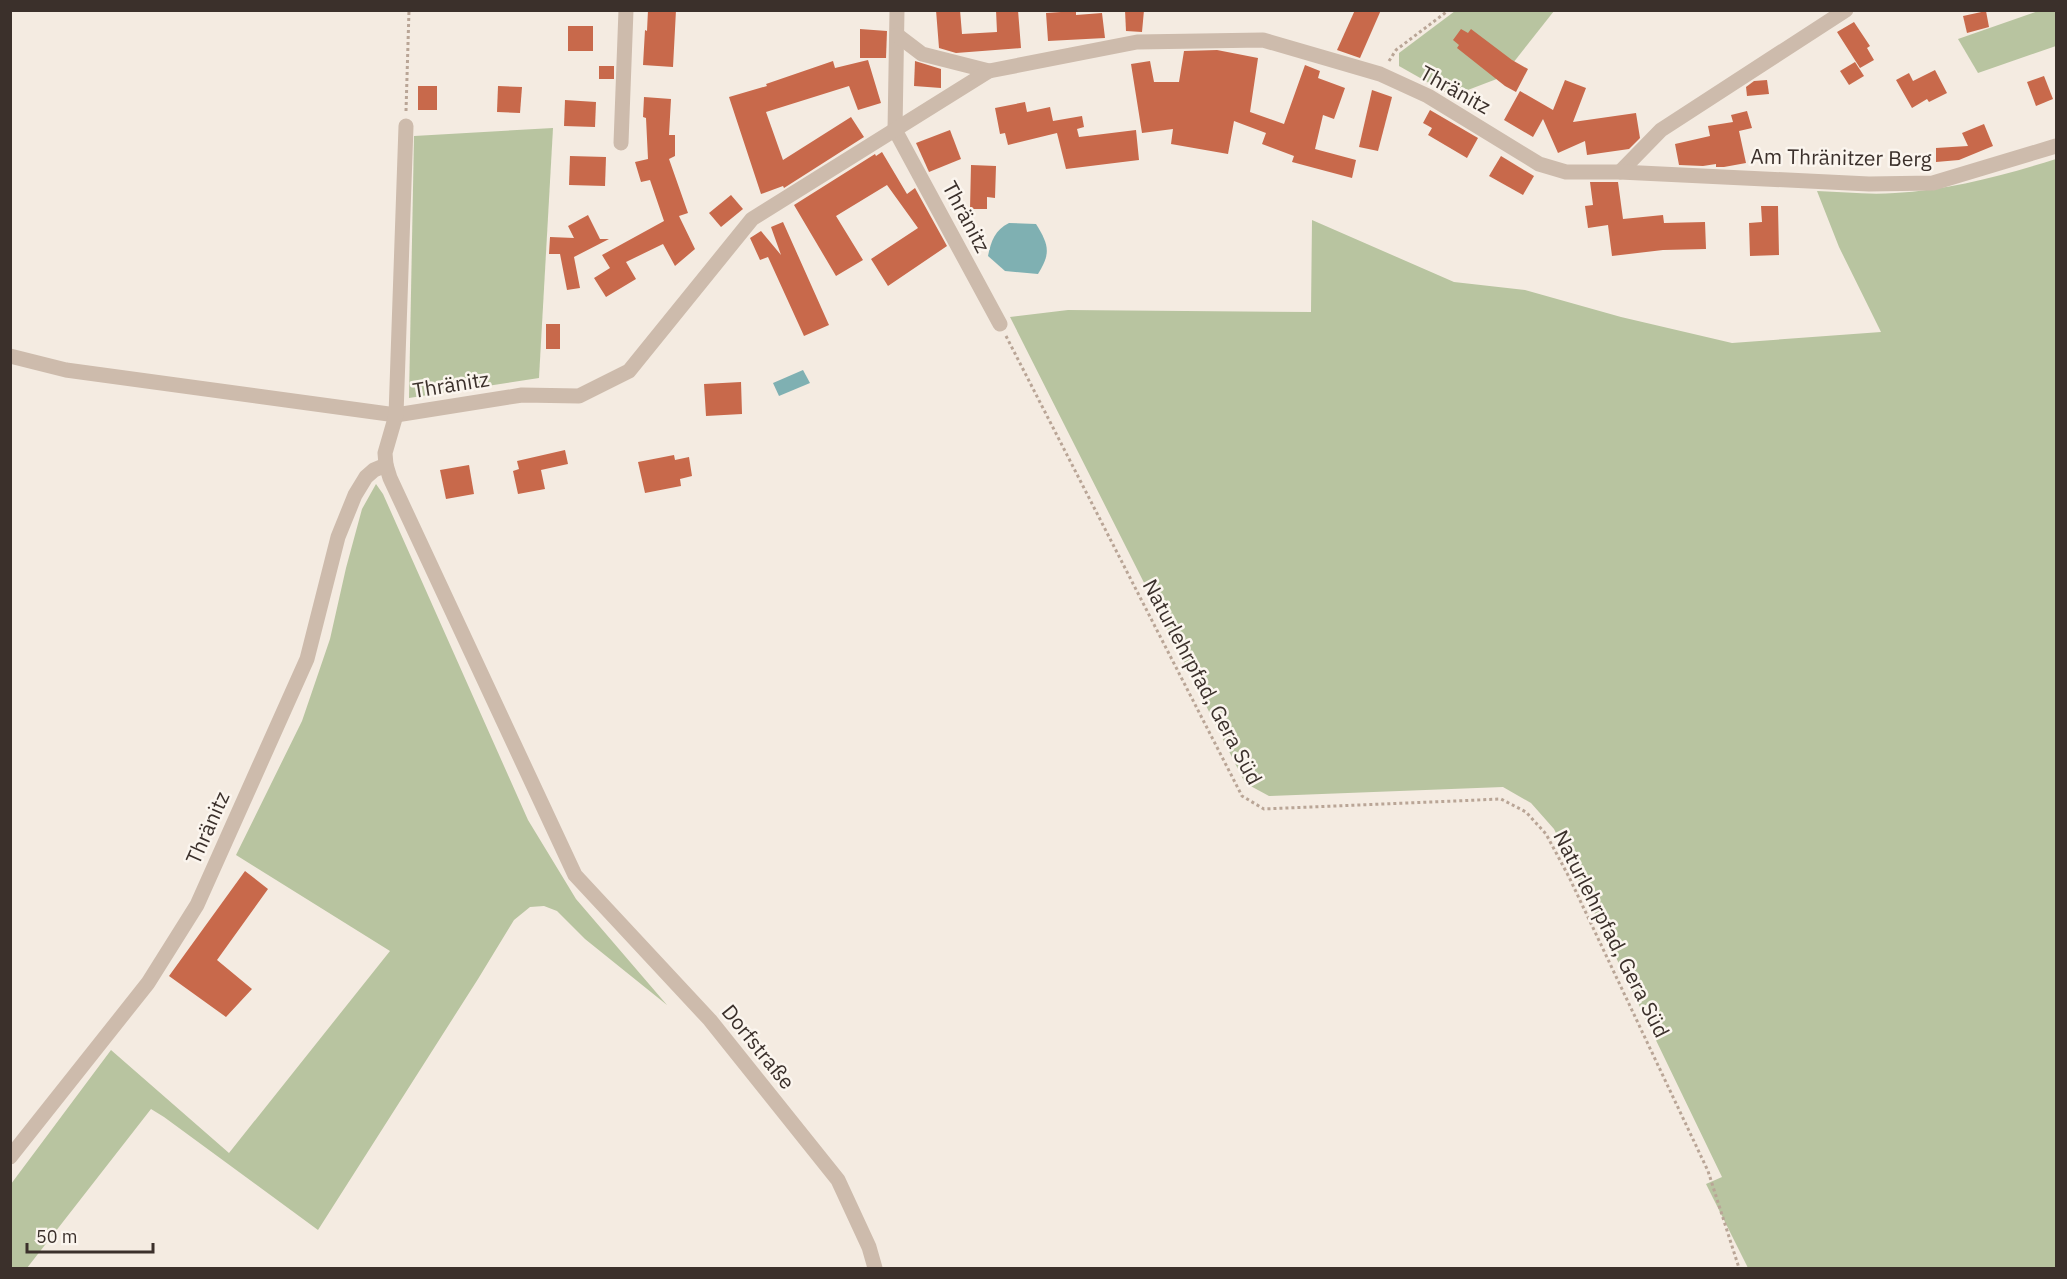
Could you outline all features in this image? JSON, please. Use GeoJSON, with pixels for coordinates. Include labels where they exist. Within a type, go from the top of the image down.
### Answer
{"type":"FeatureCollection","features":[{"type":"Feature","properties":{"kind":"street"},"geometry":{"type":"LineString","coordinates":[[621,143],[626,10]]}},
{"type":"Feature","properties":{"kind":"street","name":"Thränitz"},"geometry":{"type":"LineString","coordinates":[[897,10],[895,130],[1000,324]]}},
{"type":"Feature","properties":{"kind":"street"},"geometry":{"type":"LineString","coordinates":[[1620,172],[1661,130],[1846,10]]}},
{"type":"Feature","properties":{"kind":"street","name":"Thränitz"},"geometry":{"type":"LineString","coordinates":[[897,35],[922,54],[989,71]]}},
{"type":"Feature","properties":{"kind":"street","name":"Thränitz"},"geometry":{"type":"LineString","coordinates":[[10,1157],[148,983],[197,904],[307,660],[339,537],[355,495],[366,477],[374,470],[386,465],[385,453],[396,415],[522,394],[579,396],[629,371],[752,219],[989,71],[1137,42],[1263,40],[1380,74],[1428,96],[1539,164],[1566,172],[1620,172]]}},
{"type":"Feature","properties":{"kind":"street"},"geometry":{"type":"LineString","coordinates":[[10,356],[66,370],[396,415],[406,126]]}},
{"type":"Feature","properties":{"kind":"street","name":"Am Thränitzer Berg"},"geometry":{"type":"LineString","coordinates":[[1620,172],[1869,184],[1933,183],[2056,146]]}},
{"type":"Feature","properties":{"kind":"street","name":"Dorfstraße"},"geometry":{"type":"LineString","coordinates":[[386,465],[390,478],[575,875],[710,1020],[838,1180],[869,1247],[875,1269]]}},
{"type":"Feature","properties":{"kind":"path"},"geometry":{"type":"LineString","coordinates":[[406,126],[409,10]]}},
{"type":"Feature","properties":{"kind":"path"},"geometry":{"type":"LineString","coordinates":[[1380,74],[1396,50],[1449,10]]}},
{"type":"Feature","properties":{"kind":"path","name":"Naturlehrpfad, Gera Süd"},"geometry":{"type":"LineString","coordinates":[[1000,324],[1242,796],[1264,808],[1501,799],[1526,812],[1546,834],[1574,887],[1708,1171],[1739,1269]]}},
{"type":"Feature","properties":{"kind":"green space"},"geometry":{"type":"Polygon","coordinates":[[[2041,10],[2056,11],[2056,46],[1978,73],[1958,39],[2041,10]]]}},
{"type":"Feature","properties":{"kind":"green space"},"geometry":{"type":"Polygon","coordinates":[[[1455,11],[1554,11],[1502,77],[1452,96],[1399,66],[1399,53],[1455,11]]]}},
{"type":"Feature","properties":{"kind":"green space"},"geometry":{"type":"Polygon","coordinates":[[[553,128],[539,378],[409,398],[414,136],[553,128]]]}},
{"type":"Feature","properties":{"kind":"green space"},"geometry":{"type":"Polygon","coordinates":[[[2056,159],[2056,1268],[1748,1268],[1706,1184],[1722,1177],[1554,829],[1531,803],[1503,787],[1269,796],[1245,783],[1010,317],[1068,310],[1311,312],[1312,220],[1454,282],[1525,290],[1621,317],[1732,343],[1881,332],[1839,247],[1817,191],[1885,194],[1936,189],[1997,176],[2056,159]]]}},
{"type":"Feature","properties":{"kind":"green space"},"geometry":{"type":"Polygon","coordinates":[[[376,484],[383,494],[528,820],[576,899],[667,1005],[585,939],[557,911],[544,906],[530,907],[514,920],[318,1230],[151,1109],[27,1268],[11,1268],[11,1184],[111,1050],[229,1153],[390,951],[236,855],[302,721],[330,639],[362,509],[376,484]]]}},
{"type":"Feature","properties":{"kind":"water"},"geometry":{"type":"Polygon","coordinates":[[[1009,223],[1036,224],[1040,231],[1046,244],[1047,254],[1038,274],[1005,271],[988,256],[994,236],[1009,223]]]}},
{"type":"Feature","properties":{"kind":"water"},"geometry":{"type":"Polygon","coordinates":[[[803,370],[810,383],[779,396],[773,383],[803,370]]]}},
{"type":"Feature","properties":{"kind":"building"},"geometry":{"type":"Polygon","coordinates":[[[648,10],[676,10],[673,67],[643,65],[648,10]]]}},
{"type":"Feature","properties":{"kind":"building"},"geometry":{"type":"Polygon","coordinates":[[[936,10],[960,10],[962,34],[997,32],[996,10],[1018,10],[1021,48],[956,53],[939,48],[936,10]]]}},
{"type":"Feature","properties":{"kind":"building"},"geometry":{"type":"Polygon","coordinates":[[[1125,10],[1144,10],[1142,32],[1126,31],[1125,10]]]}},
{"type":"Feature","properties":{"kind":"building"},"geometry":{"type":"Polygon","coordinates":[[[1355,10],[1381,10],[1360,58],[1337,50],[1355,10]]]}},
{"type":"Feature","properties":{"kind":"building"},"geometry":{"type":"Polygon","coordinates":[[[1076,11],[1076,15],[1102,13],[1105,38],[1048,41],[1046,13],[1076,11]]]}},
{"type":"Feature","properties":{"kind":"building"},"geometry":{"type":"Polygon","coordinates":[[[1986,11],[1989,27],[1967,33],[1963,16],[1986,11]]]}},
{"type":"Feature","properties":{"kind":"building"},"geometry":{"type":"Polygon","coordinates":[[[1854,22],[1870,46],[1867,48],[1874,60],[1860,68],[1837,32],[1854,22]]]}},
{"type":"Feature","properties":{"kind":"building"},"geometry":{"type":"Polygon","coordinates":[[[568,26],[593,26],[593,51],[568,51],[568,26]]]}},
{"type":"Feature","properties":{"kind":"building"},"geometry":{"type":"Polygon","coordinates":[[[860,29],[887,31],[886,58],[860,58],[860,29]]]}},
{"type":"Feature","properties":{"kind":"building"},"geometry":{"type":"Polygon","coordinates":[[[1461,29],[1468,33],[1471,29],[1512,60],[1528,69],[1516,92],[1457,48],[1459,45],[1453,40],[1461,29]]]}},
{"type":"Feature","properties":{"kind":"building"},"geometry":{"type":"Polygon","coordinates":[[[1217,50],[1258,58],[1250,112],[1284,124],[1305,65],[1320,71],[1318,78],[1345,88],[1334,119],[1323,115],[1315,149],[1356,160],[1352,178],[1292,162],[1294,156],[1262,144],[1266,133],[1234,121],[1228,154],[1171,144],[1173,129],[1142,133],[1131,64],[1150,61],[1154,82],[1179,82],[1184,51],[1217,50]]]}},
{"type":"Feature","properties":{"kind":"building"},"geometry":{"type":"Polygon","coordinates":[[[868,60],[881,103],[858,110],[849,86],[766,112],[783,160],[851,117],[864,137],[784,188],[783,186],[761,194],[729,97],[767,86],[766,84],[833,61],[835,68],[868,60]]]}},
{"type":"Feature","properties":{"kind":"building"},"geometry":{"type":"Polygon","coordinates":[[[915,61],[941,69],[941,88],[914,86],[915,61]]]}},
{"type":"Feature","properties":{"kind":"building"},"geometry":{"type":"Polygon","coordinates":[[[1855,62],[1864,76],[1849,85],[1840,71],[1855,62]]]}},
{"type":"Feature","properties":{"kind":"building"},"geometry":{"type":"Polygon","coordinates":[[[599,66],[614,66],[614,79],[599,79],[599,66]]]}},
{"type":"Feature","properties":{"kind":"building"},"geometry":{"type":"Polygon","coordinates":[[[1935,70],[1947,93],[1929,102],[1927,99],[1912,108],[1896,80],[1909,73],[1913,81],[1935,70]]]}},
{"type":"Feature","properties":{"kind":"building"},"geometry":{"type":"Polygon","coordinates":[[[2044,76],[2053,99],[2036,106],[2027,82],[2044,76]]]}},
{"type":"Feature","properties":{"kind":"building"},"geometry":{"type":"Polygon","coordinates":[[[1565,80],[1586,88],[1573,122],[1636,113],[1640,138],[1629,149],[1587,155],[1585,141],[1558,153],[1543,119],[1533,137],[1504,120],[1520,91],[1553,110],[1565,80]]]}},
{"type":"Feature","properties":{"kind":"building"},"geometry":{"type":"Polygon","coordinates":[[[1767,80],[1769,94],[1747,96],[1746,87],[1754,81],[1767,80]]]}},
{"type":"Feature","properties":{"kind":"building"},"geometry":{"type":"Polygon","coordinates":[[[418,86],[437,86],[437,110],[418,110],[418,86]]]}},
{"type":"Feature","properties":{"kind":"building"},"geometry":{"type":"Polygon","coordinates":[[[498,86],[522,87],[520,113],[497,112],[498,86]]]}},
{"type":"Feature","properties":{"kind":"building"},"geometry":{"type":"Polygon","coordinates":[[[1372,90],[1392,97],[1378,151],[1359,147],[1372,90]]]}},
{"type":"Feature","properties":{"kind":"building"},"geometry":{"type":"Polygon","coordinates":[[[644,97],[671,99],[669,135],[675,135],[675,156],[669,159],[688,213],[679,216],[695,249],[675,266],[663,244],[626,262],[636,279],[606,297],[594,278],[610,268],[602,255],[664,221],[650,180],[641,182],[635,162],[648,159],[646,118],[643,117],[644,97]]]}},
{"type":"Feature","properties":{"kind":"building"},"geometry":{"type":"Polygon","coordinates":[[[565,100],[596,102],[595,127],[564,126],[565,100]]]}},
{"type":"Feature","properties":{"kind":"building"},"geometry":{"type":"Polygon","coordinates":[[[1025,102],[1027,112],[1050,107],[1053,121],[1082,116],[1084,127],[1077,129],[1079,137],[1136,130],[1139,160],[1066,169],[1057,133],[1008,145],[1005,133],[1000,134],[995,108],[1025,102]]]}},
{"type":"Feature","properties":{"kind":"building"},"geometry":{"type":"Polygon","coordinates":[[[1430,110],[1478,138],[1467,158],[1428,135],[1432,128],[1423,123],[1430,110]]]}},
{"type":"Feature","properties":{"kind":"building"},"geometry":{"type":"Polygon","coordinates":[[[1747,111],[1752,128],[1739,131],[1746,163],[1724,167],[1716,167],[1716,164],[1679,165],[1675,144],[1710,136],[1708,126],[1733,122],[1731,115],[1747,111]]]}},
{"type":"Feature","properties":{"kind":"building"},"geometry":{"type":"Polygon","coordinates":[[[1984,124],[1993,146],[1959,160],[1936,162],[1936,148],[1968,146],[1962,133],[1984,124]]]}},
{"type":"Feature","properties":{"kind":"building"},"geometry":{"type":"Polygon","coordinates":[[[950,130],[961,159],[929,172],[916,143],[950,130]]]}},
{"type":"Feature","properties":{"kind":"building"},"geometry":{"type":"Polygon","coordinates":[[[882,152],[907,194],[915,188],[947,246],[888,286],[871,259],[918,228],[887,185],[836,216],[863,260],[836,276],[794,205],[875,154],[876,156],[882,152]]]}},
{"type":"Feature","properties":{"kind":"building"},"geometry":{"type":"Polygon","coordinates":[[[570,156],[606,157],[605,186],[569,185],[570,156]]]}},
{"type":"Feature","properties":{"kind":"building"},"geometry":{"type":"Polygon","coordinates":[[[1501,156],[1534,176],[1523,195],[1489,176],[1501,156]]]}},
{"type":"Feature","properties":{"kind":"building"},"geometry":{"type":"Polygon","coordinates":[[[971,165],[996,166],[995,198],[987,197],[987,209],[970,209],[971,165]]]}},
{"type":"Feature","properties":{"kind":"building"},"geometry":{"type":"Polygon","coordinates":[[[1590,182],[1618,182],[1623,219],[1663,215],[1664,223],[1705,222],[1706,249],[1663,250],[1612,256],[1608,225],[1588,228],[1585,206],[1593,205],[1590,182]]]}},
{"type":"Feature","properties":{"kind":"building"},"geometry":{"type":"Polygon","coordinates":[[[731,195],[743,209],[721,227],[709,213],[731,195]]]}},
{"type":"Feature","properties":{"kind":"building"},"geometry":{"type":"Polygon","coordinates":[[[1761,206],[1778,206],[1779,255],[1750,256],[1749,223],[1762,222],[1761,206]]]}},
{"type":"Feature","properties":{"kind":"building"},"geometry":{"type":"Polygon","coordinates":[[[588,215],[600,239],[609,239],[574,257],[580,288],[567,290],[560,254],[549,254],[550,237],[574,238],[568,226],[588,215]]]}},
{"type":"Feature","properties":{"kind":"building"},"geometry":{"type":"Polygon","coordinates":[[[783,222],[829,325],[804,336],[768,257],[760,260],[750,238],[761,231],[781,255],[771,227],[783,222]]]}},
{"type":"Feature","properties":{"kind":"building"},"geometry":{"type":"Polygon","coordinates":[[[546,324],[560,324],[560,349],[546,349],[546,324]]]}},
{"type":"Feature","properties":{"kind":"building"},"geometry":{"type":"Polygon","coordinates":[[[741,382],[742,414],[706,416],[704,384],[741,382]]]}},
{"type":"Feature","properties":{"kind":"building"},"geometry":{"type":"Polygon","coordinates":[[[565,450],[568,464],[541,470],[545,489],[518,494],[513,471],[519,469],[517,461],[565,450]]]}},
{"type":"Feature","properties":{"kind":"building"},"geometry":{"type":"Polygon","coordinates":[[[674,455],[675,460],[689,457],[692,476],[680,479],[681,486],[645,493],[638,462],[674,455]]]}},
{"type":"Feature","properties":{"kind":"building"},"geometry":{"type":"Polygon","coordinates":[[[469,465],[474,494],[446,499],[440,470],[469,465]]]}},
{"type":"Feature","properties":{"kind":"building"},"geometry":{"type":"Polygon","coordinates":[[[245,871],[268,889],[217,960],[252,989],[226,1017],[169,976],[245,871]]]}}]}
